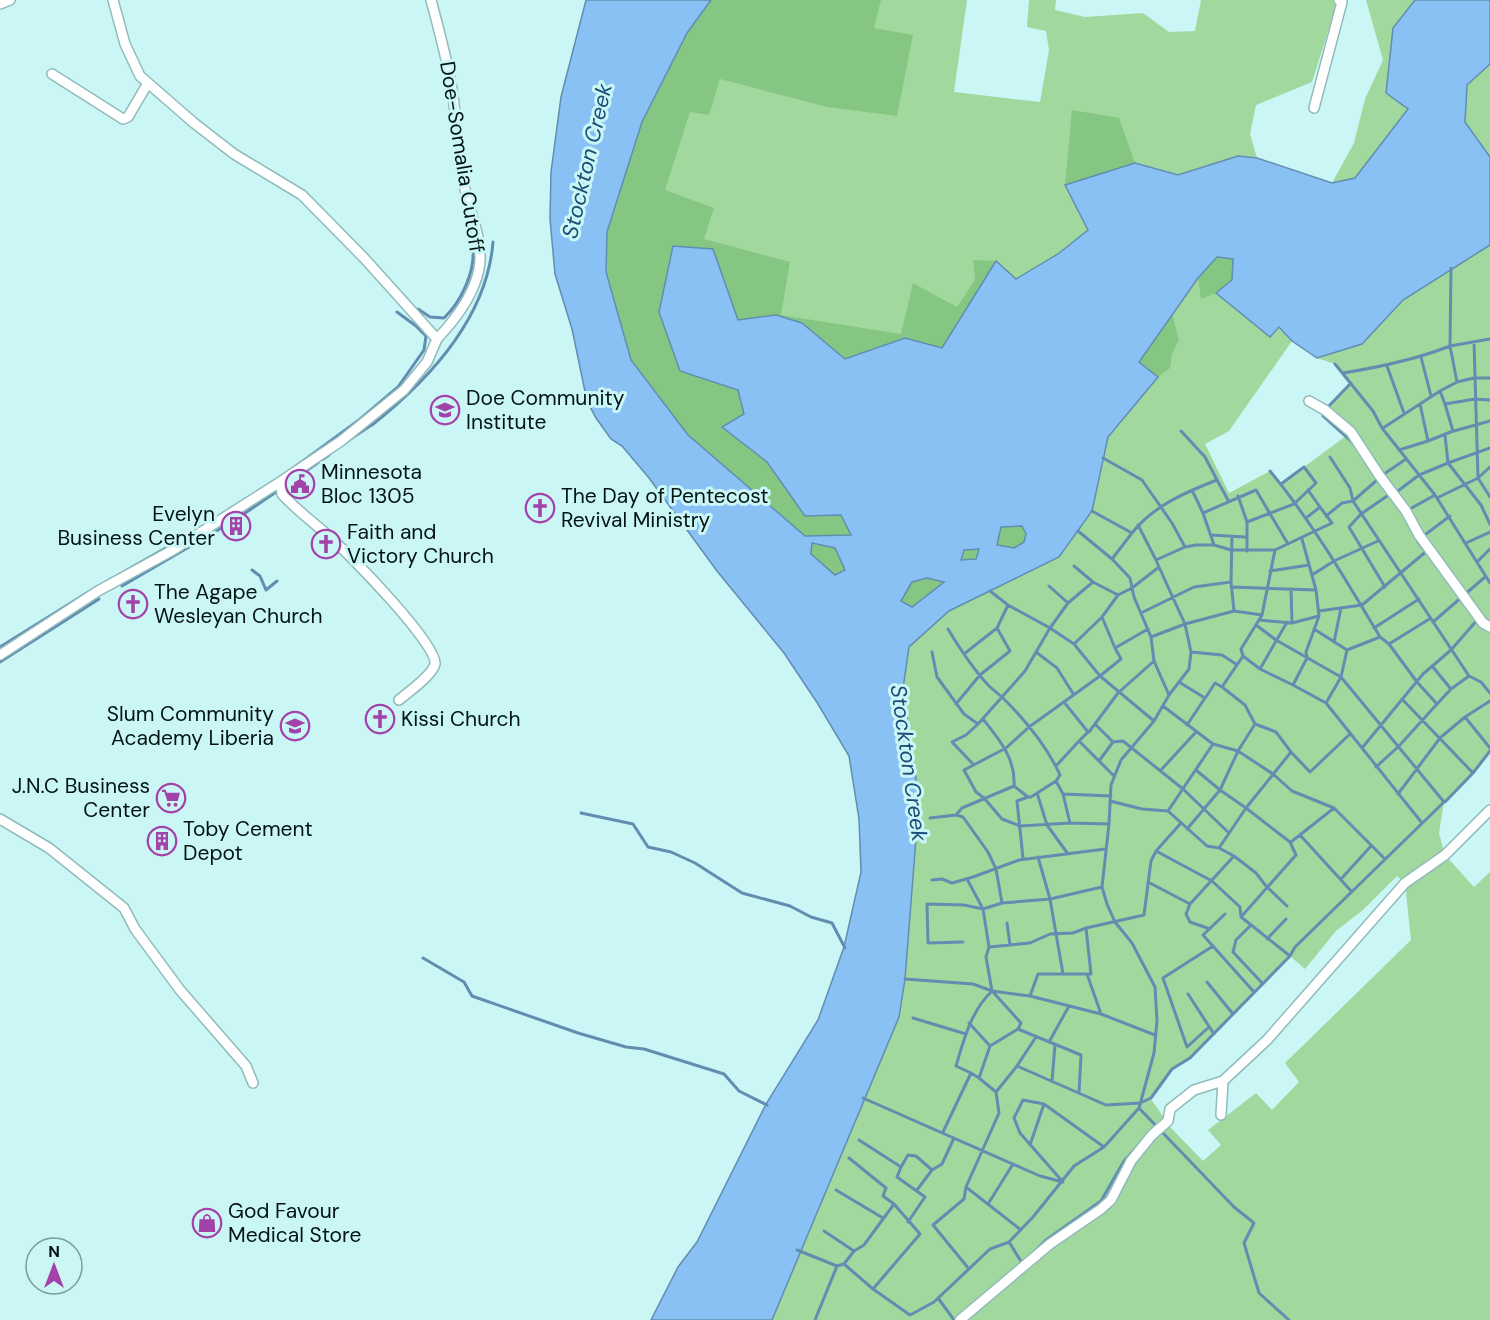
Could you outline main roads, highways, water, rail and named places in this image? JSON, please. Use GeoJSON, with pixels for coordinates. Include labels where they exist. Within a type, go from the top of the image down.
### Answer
{"type":"FeatureCollection","features":[{"type":"Feature","properties":{"kind":"water","name":"Stockton Creek"},"geometry":{"type":"Polygon","coordinates":[[[586,0],[711,0],[687,33],[642,122],[607,232],[606,272],[631,360],[688,435],[805,536],[851,535],[841,515],[805,516],[767,462],[722,427],[744,414],[738,390],[680,371],[659,312],[673,246],[713,249],[738,320],[776,315],[802,323],[845,359],[905,338],[942,348],[996,261],[1016,279],[1058,254],[1088,230],[1065,185],[1135,163],[1178,175],[1238,156],[1257,158],[1332,183],[1355,178],[1408,109],[1386,93],[1393,28],[1415,0],[1490,0],[1490,64],[1467,85],[1465,122],[1490,157],[1490,245],[1403,300],[1362,344],[1317,358],[1292,341],[1279,327],[1270,337],[1216,293],[1232,280],[1233,259],[1217,257],[1198,278],[1139,362],[1158,377],[1108,437],[1092,511],[1059,557],[949,611],[909,647],[903,689],[919,800],[905,979],[899,1017],[772,1320],[651,1320],[678,1267],[697,1242],[766,1104],[818,1020],[844,947],[861,872],[859,819],[849,756],[784,653],[717,571],[649,478],[622,446],[611,439],[587,401],[572,329],[555,274],[550,219],[551,172],[561,97],[586,0]],[[1022,526],[1001,527],[997,545],[1014,548],[1024,542],[1026,534],[1022,526]],[[812,543],[811,554],[835,575],[845,570],[835,548],[812,543]],[[979,549],[964,550],[961,560],[976,559],[979,549]],[[927,578],[912,582],[901,601],[912,607],[944,582],[927,578]]]}},
{"type":"Feature","properties":{"kind":"waterway"},"geometry":{"type":"LineString","coordinates":[[418,309],[430,317],[444,318],[456,304],[466,286],[473,258],[466,216]]}},
{"type":"Feature","properties":{"kind":"waterway"},"geometry":{"type":"LineString","coordinates":[[372,425],[414,388],[452,345],[480,296],[493,242]]}},
{"type":"Feature","properties":{"kind":"waterway"},"geometry":{"type":"LineString","coordinates":[[1343,373],[1397,362],[1450,346],[1451,268]]}},
{"type":"Feature","properties":{"kind":"waterway"},"geometry":{"type":"LineString","coordinates":[[288,472],[359,420],[398,387],[424,350],[426,336],[397,312]]}},
{"type":"Feature","properties":{"kind":"waterway"},"geometry":{"type":"LineString","coordinates":[[1440,391],[1457,382],[1450,346],[1490,339]]}},
{"type":"Feature","properties":{"kind":"waterway"},"geometry":{"type":"LineString","coordinates":[[1474,342],[1478,478],[1490,497]]}},
{"type":"Feature","properties":{"kind":"waterway"},"geometry":{"type":"LineString","coordinates":[[1421,357],[1431,396]]}},
{"type":"Feature","properties":{"kind":"waterway"},"geometry":{"type":"LineString","coordinates":[[1335,364],[1435,495],[1490,583]]}},
{"type":"Feature","properties":{"kind":"waterway"},"geometry":{"type":"LineString","coordinates":[[1387,366],[1404,413]]}},
{"type":"Feature","properties":{"kind":"waterway"},"geometry":{"type":"LineString","coordinates":[[1457,382],[1474,378],[1490,378]]}},
{"type":"Feature","properties":{"kind":"waterway"},"geometry":{"type":"LineString","coordinates":[[1327,408],[1351,383]]}},
{"type":"Feature","properties":{"kind":"waterway"},"geometry":{"type":"LineString","coordinates":[[1383,428],[1440,391],[1445,404],[1475,399],[1490,400]]}},
{"type":"Feature","properties":{"kind":"waterway"},"geometry":{"type":"LineString","coordinates":[[1399,450],[1428,441],[1420,404]]}},
{"type":"Feature","properties":{"kind":"waterway"},"geometry":{"type":"LineString","coordinates":[[1428,441],[1453,431],[1445,404]]}},
{"type":"Feature","properties":{"kind":"waterway"},"geometry":{"type":"LineString","coordinates":[[1325,412],[1323,416],[1353,443]]}},
{"type":"Feature","properties":{"kind":"waterway"},"geometry":{"type":"LineString","coordinates":[[1454,431],[1490,421]]}},
{"type":"Feature","properties":{"kind":"waterway"},"geometry":{"type":"LineString","coordinates":[[346,442],[373,424]]}},
{"type":"Feature","properties":{"kind":"waterway"},"geometry":{"type":"LineString","coordinates":[[1132,533],[1140,523],[1160,508],[1182,495],[1217,480],[1205,457],[1181,431]]}},
{"type":"Feature","properties":{"kind":"waterway"},"geometry":{"type":"LineString","coordinates":[[1394,494],[1419,475],[1448,463],[1445,435]]}},
{"type":"Feature","properties":{"kind":"waterway"},"geometry":{"type":"LineString","coordinates":[[1490,448],[1448,463],[1481,505],[1490,524]]}},
{"type":"Feature","properties":{"kind":"waterway"},"geometry":{"type":"LineString","coordinates":[[283,487],[329,455]]}},
{"type":"Feature","properties":{"kind":"waterway"},"geometry":{"type":"LineString","coordinates":[[1326,516],[1342,503],[1353,501],[1350,488],[1330,457]]}},
{"type":"Feature","properties":{"kind":"waterway"},"geometry":{"type":"LineString","coordinates":[[1074,644],[1102,617],[1118,595],[1132,588],[1159,567],[1156,560],[1185,547],[1172,523],[1142,480],[1103,458]]}},
{"type":"Feature","properties":{"kind":"waterway"},"geometry":{"type":"LineString","coordinates":[[1406,459],[1384,474],[1353,501],[1469,676],[1481,682],[1490,693]]}},
{"type":"Feature","properties":{"kind":"waterway"},"geometry":{"type":"LineString","coordinates":[[1247,522],[1294,504],[1316,483],[1304,467],[1281,484]]}},
{"type":"Feature","properties":{"kind":"waterway"},"geometry":{"type":"LineString","coordinates":[[1437,498],[1478,478],[1490,467]]}},
{"type":"Feature","properties":{"kind":"waterway"},"geometry":{"type":"LineString","coordinates":[[1270,471],[1314,531],[1380,637],[1347,650]]}},
{"type":"Feature","properties":{"kind":"waterway"},"geometry":{"type":"LineString","coordinates":[[1217,480],[1228,500]]}},
{"type":"Feature","properties":{"kind":"waterway"},"geometry":{"type":"LineString","coordinates":[[122,586],[232,522],[279,490]]}},
{"type":"Feature","properties":{"kind":"waterway"},"geometry":{"type":"LineString","coordinates":[[1192,490],[1214,545]]}},
{"type":"Feature","properties":{"kind":"waterway"},"geometry":{"type":"LineString","coordinates":[[1203,513],[1256,490],[1288,544]]}},
{"type":"Feature","properties":{"kind":"waterway"},"geometry":{"type":"LineString","coordinates":[[1306,518],[1320,507],[1308,490]]}},
{"type":"Feature","properties":{"kind":"waterway"},"geometry":{"type":"LineString","coordinates":[[1385,587],[1349,527],[1361,514],[1390,494],[1388,492]]}},
{"type":"Feature","properties":{"kind":"waterway"},"geometry":{"type":"LineString","coordinates":[[1408,510],[1435,495]]}},
{"type":"Feature","properties":{"kind":"waterway"},"geometry":{"type":"LineString","coordinates":[[1238,496],[1247,522],[1247,551]]}},
{"type":"Feature","properties":{"kind":"waterway"},"geometry":{"type":"LineString","coordinates":[[1185,547],[1214,545],[1231,550],[1275,550],[1332,523],[1320,507]]}},
{"type":"Feature","properties":{"kind":"waterway"},"geometry":{"type":"LineString","coordinates":[[1092,511],[1132,533],[1112,559]]}},
{"type":"Feature","properties":{"kind":"waterway"},"geometry":{"type":"LineString","coordinates":[[1422,537],[1450,516]]}},
{"type":"Feature","properties":{"kind":"waterway"},"geometry":{"type":"LineString","coordinates":[[1138,525],[1156,560]]}},
{"type":"Feature","properties":{"kind":"waterway"},"geometry":{"type":"LineString","coordinates":[[1078,531],[1112,559],[1130,578],[1134,597],[1151,637],[1154,661],[1169,695],[1154,721]]}},
{"type":"Feature","properties":{"kind":"waterway"},"geometry":{"type":"LineString","coordinates":[[1466,543],[1490,532]]}},
{"type":"Feature","properties":{"kind":"waterway"},"geometry":{"type":"LineString","coordinates":[[106,582],[192,533]]}},
{"type":"Feature","properties":{"kind":"waterway"},"geometry":{"type":"LineString","coordinates":[[1211,535],[1245,537]]}},
{"type":"Feature","properties":{"kind":"waterway"},"geometry":{"type":"LineString","coordinates":[[1151,637],[1185,624],[1234,611],[1231,582],[1232,536]]}},
{"type":"Feature","properties":{"kind":"waterway"},"geometry":{"type":"LineString","coordinates":[[1293,685],[1307,658],[1306,652],[1319,616],[1316,590],[1302,539]]}},
{"type":"Feature","properties":{"kind":"waterway"},"geometry":{"type":"LineString","coordinates":[[1312,575],[1334,561],[1378,541]]}},
{"type":"Feature","properties":{"kind":"waterway"},"geometry":{"type":"LineString","coordinates":[[1418,542],[1426,552]]}},
{"type":"Feature","properties":{"kind":"waterway"},"geometry":{"type":"LineString","coordinates":[[1477,562],[1490,549]]}},
{"type":"Feature","properties":{"kind":"waterway"},"geometry":{"type":"LineString","coordinates":[[1275,550],[1262,615],[1241,649],[1243,656],[1260,669],[1326,703],[1422,823]]}},
{"type":"Feature","properties":{"kind":"waterway"},"geometry":{"type":"LineString","coordinates":[[1319,611],[1362,605],[1428,550]]}},
{"type":"Feature","properties":{"kind":"waterway"},"geometry":{"type":"LineString","coordinates":[[1270,571],[1309,565]]}},
{"type":"Feature","properties":{"kind":"waterway"},"geometry":{"type":"LineString","coordinates":[[1074,566],[1093,582]]}},
{"type":"Feature","properties":{"kind":"waterway"},"geometry":{"type":"LineString","coordinates":[[1159,567],[1185,624],[1191,652],[1222,655],[1236,664]]}},
{"type":"Feature","properties":{"kind":"waterway"},"geometry":{"type":"LineString","coordinates":[[252,570],[260,576],[266,590],[277,581]]}},
{"type":"Feature","properties":{"kind":"waterway"},"geometry":{"type":"LineString","coordinates":[[1433,622],[1485,577]]}},
{"type":"Feature","properties":{"kind":"waterway"},"geometry":{"type":"LineString","coordinates":[[973,764],[952,742],[966,735],[978,724],[1025,671],[1050,628],[1068,603],[1093,582],[1118,595]]}},
{"type":"Feature","properties":{"kind":"waterway"},"geometry":{"type":"LineString","coordinates":[[1141,613],[1194,587],[1231,582]]}},
{"type":"Feature","properties":{"kind":"waterway"},"geometry":{"type":"LineString","coordinates":[[1049,586],[1068,603]]}},
{"type":"Feature","properties":{"kind":"waterway"},"geometry":{"type":"LineString","coordinates":[[1231,587],[1316,590]]}},
{"type":"Feature","properties":{"kind":"waterway"},"geometry":{"type":"LineString","coordinates":[[1291,589],[1292,623]]}},
{"type":"Feature","properties":{"kind":"waterway"},"geometry":{"type":"LineString","coordinates":[[0,647],[90,591]]}},
{"type":"Feature","properties":{"kind":"waterway"},"geometry":{"type":"LineString","coordinates":[[797,1250],[837,1266],[844,1264],[873,1289],[910,1315],[934,1302],[990,1249],[1009,1242],[1033,1217],[1074,1166],[1104,1147],[1139,1108],[1154,1053],[1157,1021],[1155,987],[1132,943],[1115,922],[1102,887],[1111,785],[1121,760],[1154,721],[1100,676],[1074,644],[1008,605],[990,591]]}},
{"type":"Feature","properties":{"kind":"waterway"},"geometry":{"type":"LineString","coordinates":[[0,662],[99,599]]}},
{"type":"Feature","properties":{"kind":"waterway"},"geometry":{"type":"LineString","coordinates":[[1374,628],[1419,599]]}},
{"type":"Feature","properties":{"kind":"waterway"},"geometry":{"type":"LineString","coordinates":[[964,654],[997,628],[1008,605]]}},
{"type":"Feature","properties":{"kind":"waterway"},"geometry":{"type":"LineString","coordinates":[[1334,642],[1341,608]]}},
{"type":"Feature","properties":{"kind":"waterway"},"geometry":{"type":"LineString","coordinates":[[1234,611],[1262,615]]}},
{"type":"Feature","properties":{"kind":"waterway"},"geometry":{"type":"LineString","coordinates":[[1259,620],[1292,623],[1319,616]]}},
{"type":"Feature","properties":{"kind":"waterway"},"geometry":{"type":"LineString","coordinates":[[1102,617],[1115,648]]}},
{"type":"Feature","properties":{"kind":"waterway"},"geometry":{"type":"LineString","coordinates":[[1389,644],[1431,618]]}},
{"type":"Feature","properties":{"kind":"waterway"},"geometry":{"type":"LineString","coordinates":[[1362,748],[1423,674],[1451,650],[1478,619]]}},
{"type":"Feature","properties":{"kind":"waterway"},"geometry":{"type":"LineString","coordinates":[[1260,669],[1287,622]]}},
{"type":"Feature","properties":{"kind":"waterway"},"geometry":{"type":"LineString","coordinates":[[996,1092],[1017,1066],[1106,1105],[1140,1103],[1151,1098],[1172,1069],[1190,1058],[1290,956],[1295,947],[1444,802],[1341,677],[1276,640],[1256,625]]}},
{"type":"Feature","properties":{"kind":"waterway"},"geometry":{"type":"LineString","coordinates":[[956,704],[980,675],[1010,651],[997,628]]}},
{"type":"Feature","properties":{"kind":"waterway"},"geometry":{"type":"LineString","coordinates":[[948,629],[978,673],[1019,715],[1049,754],[1060,775],[1056,781],[1063,794],[1070,823]]}},
{"type":"Feature","properties":{"kind":"waterway"},"geometry":{"type":"LineString","coordinates":[[1109,824],[1070,823],[1020,826],[1002,819],[976,792],[964,770],[1006,748],[1029,727],[1100,676],[1121,659],[1115,648],[1148,629]]}},
{"type":"Feature","properties":{"kind":"waterway"},"geometry":{"type":"LineString","coordinates":[[1314,629],[1347,650],[1341,677],[1326,703]]}},
{"type":"Feature","properties":{"kind":"waterway"},"geometry":{"type":"LineString","coordinates":[[1376,767],[1399,746],[1437,704],[1417,682],[1389,644],[1380,637]]}},
{"type":"Feature","properties":{"kind":"waterway"},"geometry":{"type":"LineString","coordinates":[[932,652],[937,677],[964,714],[978,724]]}},
{"type":"Feature","properties":{"kind":"waterway"},"geometry":{"type":"LineString","coordinates":[[1036,652],[1057,668],[1074,695]]}},
{"type":"Feature","properties":{"kind":"waterway"},"geometry":{"type":"LineString","coordinates":[[1169,695],[1189,669],[1191,652]]}},
{"type":"Feature","properties":{"kind":"waterway"},"geometry":{"type":"LineString","coordinates":[[1187,829],[1220,790],[1238,751],[1255,724],[1245,705],[1222,687],[1243,656]]}},
{"type":"Feature","properties":{"kind":"waterway"},"geometry":{"type":"LineString","coordinates":[[1089,732],[1118,693],[1154,661]]}},
{"type":"Feature","properties":{"kind":"waterway"},"geometry":{"type":"LineString","coordinates":[[1432,666],[1451,689]]}},
{"type":"Feature","properties":{"kind":"waterway"},"geometry":{"type":"LineString","coordinates":[[1437,704],[1451,689],[1469,676]]}},
{"type":"Feature","properties":{"kind":"waterway"},"geometry":{"type":"LineString","coordinates":[[1179,682],[1205,698],[1187,725]]}},
{"type":"Feature","properties":{"kind":"waterway"},"geometry":{"type":"LineString","coordinates":[[1206,697],[1215,683],[1222,687]]}},
{"type":"Feature","properties":{"kind":"waterway"},"geometry":{"type":"LineString","coordinates":[[1402,699],[1473,773],[1445,802]]}},
{"type":"Feature","properties":{"kind":"waterway"},"geometry":{"type":"LineString","coordinates":[[1398,794],[1440,738],[1465,717],[1490,701]]}},
{"type":"Feature","properties":{"kind":"waterway"},"geometry":{"type":"LineString","coordinates":[[1064,702],[1088,732],[1079,741],[1114,776]]}},
{"type":"Feature","properties":{"kind":"waterway"},"geometry":{"type":"LineString","coordinates":[[1163,706],[1213,744],[1168,811]]}},
{"type":"Feature","properties":{"kind":"waterway"},"geometry":{"type":"LineString","coordinates":[[1465,717],[1490,748]]}},
{"type":"Feature","properties":{"kind":"waterway"},"geometry":{"type":"LineString","coordinates":[[983,719],[1009,758],[1014,786],[1031,797],[1056,781]]}},
{"type":"Feature","properties":{"kind":"waterway"},"geometry":{"type":"LineString","coordinates":[[1095,724],[1113,742],[1099,761]]}},
{"type":"Feature","properties":{"kind":"waterway"},"geometry":{"type":"LineString","coordinates":[[1219,848],[1246,808],[1291,752],[1276,732],[1255,724]]}},
{"type":"Feature","properties":{"kind":"waterway"},"geometry":{"type":"LineString","coordinates":[[1161,770],[1196,732]]}},
{"type":"Feature","properties":{"kind":"waterway"},"geometry":{"type":"LineString","coordinates":[[1291,752],[1310,772],[1350,734]]}},
{"type":"Feature","properties":{"kind":"waterway"},"geometry":{"type":"LineString","coordinates":[[1056,766],[1079,741]]}},
{"type":"Feature","properties":{"kind":"waterway"},"geometry":{"type":"LineString","coordinates":[[1113,742],[1123,741],[1183,789],[1229,833]]}},
{"type":"Feature","properties":{"kind":"waterway"},"geometry":{"type":"LineString","coordinates":[[1213,744],[1238,751],[1273,774],[1292,791],[1334,808],[1385,859]]}},
{"type":"Feature","properties":{"kind":"waterway"},"geometry":{"type":"LineString","coordinates":[[1473,773],[1490,751]]}},
{"type":"Feature","properties":{"kind":"waterway"},"geometry":{"type":"LineString","coordinates":[[1196,770],[1290,842],[1296,855],[1241,917]]}},
{"type":"Feature","properties":{"kind":"waterway"},"geometry":{"type":"LineString","coordinates":[[956,815],[962,808],[1014,786]]}},
{"type":"Feature","properties":{"kind":"waterway"},"geometry":{"type":"LineString","coordinates":[[1037,793],[1047,825],[1068,854]]}},
{"type":"Feature","properties":{"kind":"waterway"},"geometry":{"type":"LineString","coordinates":[[1063,794],[1111,796]]}},
{"type":"Feature","properties":{"kind":"waterway"},"geometry":{"type":"LineString","coordinates":[[1023,858],[1017,801],[1028,797]]}},
{"type":"Feature","properties":{"kind":"waterway"},"geometry":{"type":"LineString","coordinates":[[1110,801],[1142,809],[1168,811],[1207,846],[1219,848],[1234,856],[1256,873],[1287,906]]}},
{"type":"Feature","properties":{"kind":"waterway"},"geometry":{"type":"LineString","coordinates":[[1291,842],[1334,808]]}},
{"type":"Feature","properties":{"kind":"waterway"},"geometry":{"type":"LineString","coordinates":[[581,813],[633,824],[648,847],[671,852],[695,863],[742,893],[790,906],[811,917],[832,923],[845,948]]}},
{"type":"Feature","properties":{"kind":"waterway","name":"Stockton Creek"},"geometry":{"type":"LineString","coordinates":[[930,818],[956,815],[963,817],[988,852],[996,869],[1002,903]]}},
{"type":"Feature","properties":{"kind":"waterway"},"geometry":{"type":"LineString","coordinates":[[1030,996],[1038,974],[1091,974],[1086,928],[1144,915],[1151,861],[1156,851],[1181,823]]}},
{"type":"Feature","properties":{"kind":"waterway"},"geometry":{"type":"LineString","coordinates":[[1300,835],[1352,892]]}},
{"type":"Feature","properties":{"kind":"waterway"},"geometry":{"type":"LineString","coordinates":[[1341,879],[1371,846]]}},
{"type":"Feature","properties":{"kind":"waterway"},"geometry":{"type":"LineString","coordinates":[[932,880],[942,879],[952,883],[1019,860],[1105,849]]}},
{"type":"Feature","properties":{"kind":"waterway"},"geometry":{"type":"LineString","coordinates":[[1156,851],[1212,881],[1240,907],[1241,917],[1290,956]]}},
{"type":"Feature","properties":{"kind":"waterway"},"geometry":{"type":"LineString","coordinates":[[1210,929],[1190,922],[1186,914],[1190,904],[1234,856]]}},
{"type":"Feature","properties":{"kind":"waterway"},"geometry":{"type":"LineString","coordinates":[[1038,857],[1050,899],[1063,974]]}},
{"type":"Feature","properties":{"kind":"waterway"},"geometry":{"type":"LineString","coordinates":[[967,879],[983,909],[989,947],[986,957],[992,991],[973,1016],[956,1066],[971,1073]]}},
{"type":"Feature","properties":{"kind":"waterway"},"geometry":{"type":"LineString","coordinates":[[1148,882],[1190,904]]}},
{"type":"Feature","properties":{"kind":"waterway"},"geometry":{"type":"LineString","coordinates":[[963,942],[928,943],[927,904],[964,905],[983,909],[1002,903],[1050,899],[1102,887]]}},
{"type":"Feature","properties":{"kind":"waterway"},"geometry":{"type":"LineString","coordinates":[[1225,914],[1203,935],[1254,992]]}},
{"type":"Feature","properties":{"kind":"waterway"},"geometry":{"type":"LineString","coordinates":[[1267,939],[1286,919]]}},
{"type":"Feature","properties":{"kind":"waterway"},"geometry":{"type":"LineString","coordinates":[[1007,923],[1010,945]]}},
{"type":"Feature","properties":{"kind":"waterway"},"geometry":{"type":"LineString","coordinates":[[1250,926],[1236,940],[1233,952],[1263,984]]}},
{"type":"Feature","properties":{"kind":"waterway"},"geometry":{"type":"LineString","coordinates":[[989,947],[1030,943],[1050,934],[1073,933],[1086,928]]}},
{"type":"Feature","properties":{"kind":"waterway"},"geometry":{"type":"LineString","coordinates":[[1209,1027],[1187,1047],[1163,978],[1213,946]]}},
{"type":"Feature","properties":{"kind":"waterway"},"geometry":{"type":"LineString","coordinates":[[423,958],[464,982],[472,996],[578,1033],[626,1047],[644,1049],[724,1074],[739,1091],[767,1105]]}},
{"type":"Feature","properties":{"kind":"waterway"},"geometry":{"type":"LineString","coordinates":[[1087,974],[1101,1014]]}},
{"type":"Feature","properties":{"kind":"waterway"},"geometry":{"type":"LineString","coordinates":[[905,979],[973,984],[992,991],[1030,996],[1101,1014],[1155,1035]]}},
{"type":"Feature","properties":{"kind":"waterway"},"geometry":{"type":"LineString","coordinates":[[1207,982],[1233,1014]]}},
{"type":"Feature","properties":{"kind":"waterway"},"geometry":{"type":"LineString","coordinates":[[943,1132],[971,1073],[979,1078],[990,1046],[1018,1029],[1021,1023],[993,992]]}},
{"type":"Feature","properties":{"kind":"waterway"},"geometry":{"type":"LineString","coordinates":[[1188,994],[1214,1034]]}},
{"type":"Feature","properties":{"kind":"waterway"},"geometry":{"type":"LineString","coordinates":[[1049,1042],[1069,1006]]}},
{"type":"Feature","properties":{"kind":"waterway"},"geometry":{"type":"LineString","coordinates":[[913,1018],[966,1034]]}},
{"type":"Feature","properties":{"kind":"waterway"},"geometry":{"type":"LineString","coordinates":[[969,1023],[990,1046]]}},
{"type":"Feature","properties":{"kind":"waterway"},"geometry":{"type":"LineString","coordinates":[[1018,1029],[1081,1055],[1079,1093]]}},
{"type":"Feature","properties":{"kind":"waterway"},"geometry":{"type":"LineString","coordinates":[[1017,1066],[1036,1037]]}},
{"type":"Feature","properties":{"kind":"waterway"},"geometry":{"type":"LineString","coordinates":[[1052,1081],[1055,1045]]}},
{"type":"Feature","properties":{"kind":"waterway"},"geometry":{"type":"LineString","coordinates":[[979,1078],[996,1092],[999,1113],[966,1187],[1021,1230]]}},
{"type":"Feature","properties":{"kind":"waterway"},"geometry":{"type":"LineString","coordinates":[[863,1098],[1040,1176],[1063,1182]]}},
{"type":"Feature","properties":{"kind":"waterway"},"geometry":{"type":"LineString","coordinates":[[1063,1182],[1020,1133],[1014,1118],[1023,1100],[1044,1104],[1104,1147]]}},
{"type":"Feature","properties":{"kind":"waterway"},"geometry":{"type":"LineString","coordinates":[[1030,1145],[1044,1104]]}},
{"type":"Feature","properties":{"kind":"waterway"},"geometry":{"type":"LineString","coordinates":[[1139,1108],[1234,1207],[1254,1223],[1244,1243],[1259,1293],[1289,1320]]}},
{"type":"Feature","properties":{"kind":"waterway"},"geometry":{"type":"LineString","coordinates":[[917,1190],[932,1170],[942,1164],[954,1138]]}},
{"type":"Feature","properties":{"kind":"waterway"},"geometry":{"type":"LineString","coordinates":[[859,1140],[901,1167],[908,1155],[916,1156],[932,1170]]}},
{"type":"Feature","properties":{"kind":"waterway"},"geometry":{"type":"LineString","coordinates":[[1034,1252],[1046,1240],[1101,1201],[1124,1161],[1135,1149]]}},
{"type":"Feature","properties":{"kind":"waterway"},"geometry":{"type":"LineString","coordinates":[[844,1264],[854,1251],[864,1245],[894,1204],[883,1196],[886,1188],[849,1158]]}},
{"type":"Feature","properties":{"kind":"waterway"},"geometry":{"type":"LineString","coordinates":[[988,1204],[1013,1164]]}},
{"type":"Feature","properties":{"kind":"waterway"},"geometry":{"type":"LineString","coordinates":[[901,1167],[897,1177],[925,1197],[908,1222]]}},
{"type":"Feature","properties":{"kind":"waterway"},"geometry":{"type":"LineString","coordinates":[[966,1187],[964,1199],[933,1225],[969,1269]]}},
{"type":"Feature","properties":{"kind":"waterway"},"geometry":{"type":"LineString","coordinates":[[836,1190],[883,1218]]}},
{"type":"Feature","properties":{"kind":"waterway"},"geometry":{"type":"LineString","coordinates":[[873,1289],[920,1234],[894,1204]]}},
{"type":"Feature","properties":{"kind":"waterway"},"geometry":{"type":"LineString","coordinates":[[824,1231],[854,1251]]}},
{"type":"Feature","properties":{"kind":"waterway"},"geometry":{"type":"LineString","coordinates":[[1009,1242],[1022,1263],[1025,1260]]}},
{"type":"Feature","properties":{"kind":"waterway"},"geometry":{"type":"LineString","coordinates":[[815,1320],[837,1266]]}},
{"type":"Feature","properties":{"kind":"waterway"},"geometry":{"type":"LineString","coordinates":[[938,1298],[954,1320]]}},
{"type":"Feature","properties":{"kind":"place","name":"Doe Community Institute"},"geometry":{"type":"Point","coordinates":[445,410]}},
{"type":"Feature","properties":{"kind":"place","name":"Minnesota Bloc 1305"},"geometry":{"type":"Point","coordinates":[300,484]}},
{"type":"Feature","properties":{"kind":"place","name":"The Day of Pentecost Revival Ministry"},"geometry":{"type":"Point","coordinates":[540,508]}},
{"type":"Feature","properties":{"kind":"place","name":"Evelyn Business Center"},"geometry":{"type":"Point","coordinates":[236,526]}},
{"type":"Feature","properties":{"kind":"place","name":"Faith and Victory Church"},"geometry":{"type":"Point","coordinates":[326,544]}},
{"type":"Feature","properties":{"kind":"place","name":"The Agape Wesleyan Church"},"geometry":{"type":"Point","coordinates":[133,604]}},
{"type":"Feature","properties":{"kind":"place","name":"Kissi Church"},"geometry":{"type":"Point","coordinates":[380,719]}},
{"type":"Feature","properties":{"kind":"place","name":"Slum Community Academy Liberia"},"geometry":{"type":"Point","coordinates":[295,726]}},
{"type":"Feature","properties":{"kind":"place","name":"J.N.C Business Center"},"geometry":{"type":"Point","coordinates":[171,798]}},
{"type":"Feature","properties":{"kind":"place","name":"Toby Cement Depot"},"geometry":{"type":"Point","coordinates":[162,841]}},
{"type":"Feature","properties":{"kind":"place","name":"God Favour Medical Store"},"geometry":{"type":"Point","coordinates":[207,1223]}}]}
